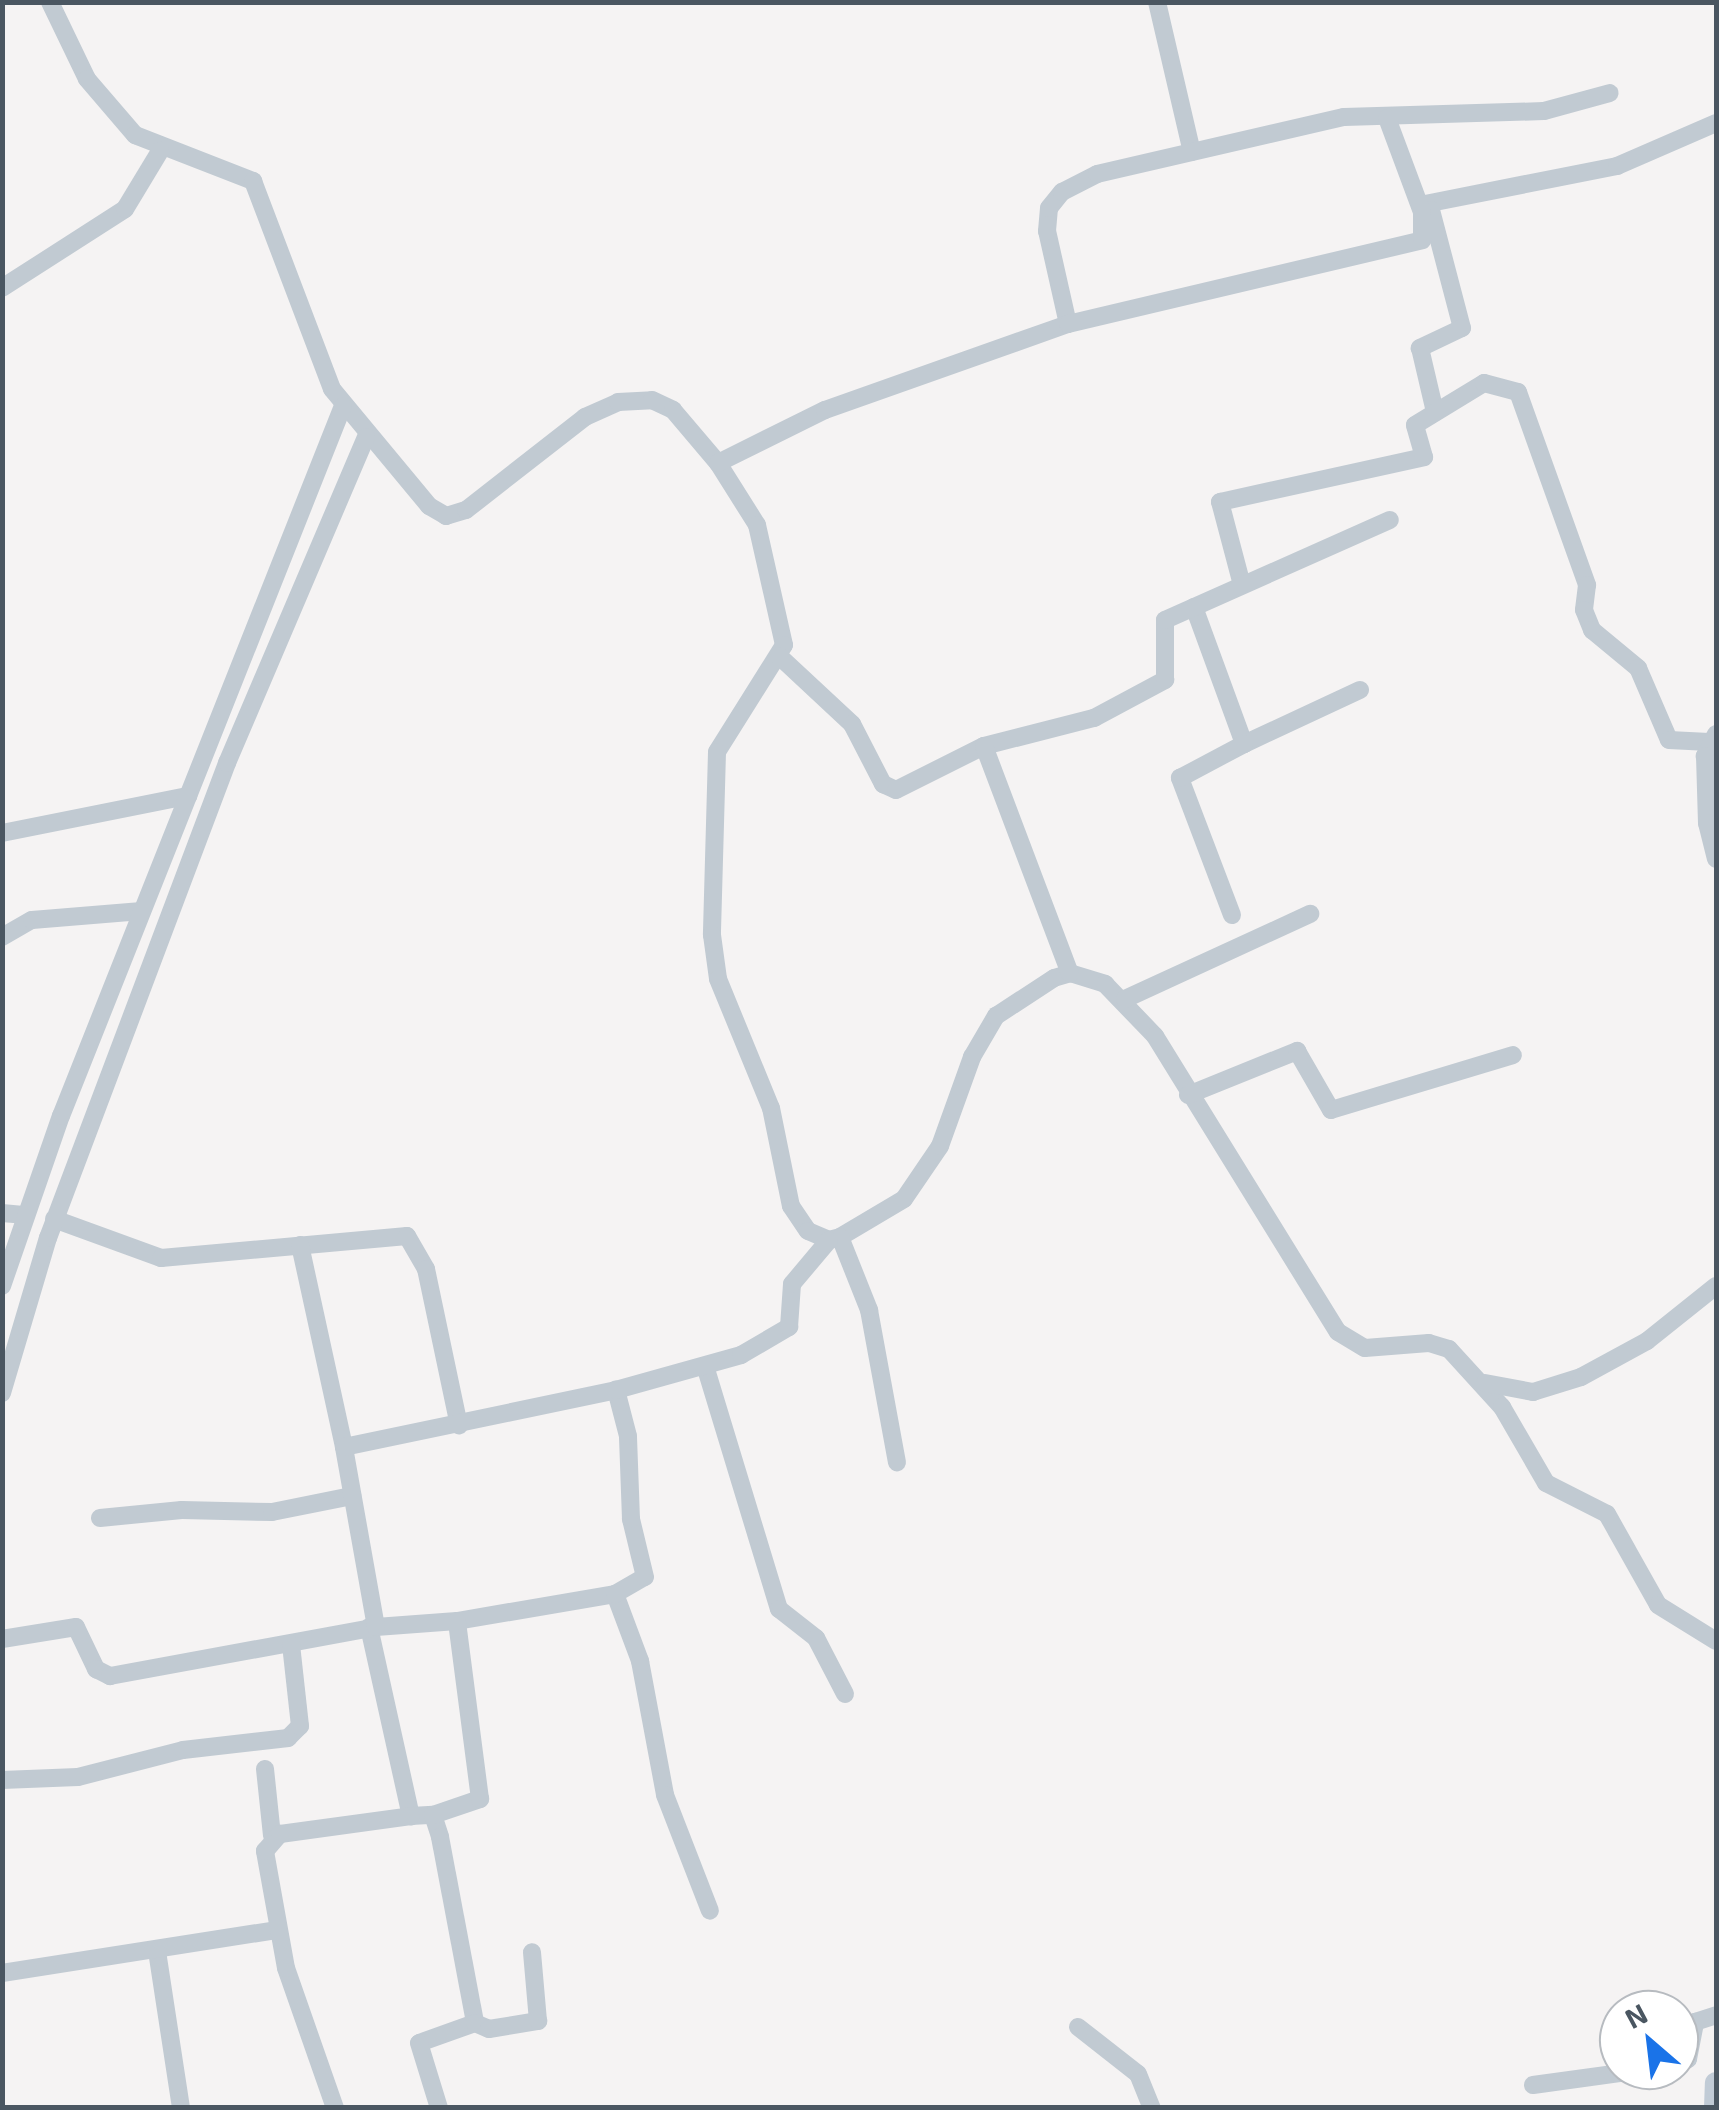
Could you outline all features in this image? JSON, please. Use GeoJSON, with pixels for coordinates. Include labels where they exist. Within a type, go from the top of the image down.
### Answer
{"type":"FeatureCollection","features":[{"type":"Feature","properties":{"kind":"street"},"geometry":{"type":"LineString","coordinates":[[50,2],[111,112],[160,150],[232,168],[253,181],[306,330],[343,406],[429,506],[446,516],[466,510],[534,451],[618,402],[652,400],[673,410],[718,463],[767,553],[782,616],[779,656],[717,752],[712,935],[718,979],[771,1108],[791,1206],[808,1231],[835,1238],[870,1310],[897,1462]]}},
{"type":"Feature","properties":{"kind":"street"},"geometry":{"type":"LineString","coordinates":[[1157,2],[1192,152]]}},
{"type":"Feature","properties":{"kind":"street"},"geometry":{"type":"LineString","coordinates":[[1068,324],[1046,231],[1049,208],[1062,192],[1097,174],[1344,116],[1387,118],[1544,111],[1610,93]]}},
{"type":"Feature","properties":{"kind":"street"},"geometry":{"type":"LineString","coordinates":[[1387,118],[1424,204],[1462,328],[1420,348],[1435,412]]}},
{"type":"Feature","properties":{"kind":"street"},"geometry":{"type":"LineString","coordinates":[[1424,204],[1617,166],[1716,123]]}},
{"type":"Feature","properties":{"kind":"street"},"geometry":{"type":"LineString","coordinates":[[2,288],[125,209],[160,150]]}},
{"type":"Feature","properties":{"kind":"street"},"geometry":{"type":"LineString","coordinates":[[718,463],[825,410],[1068,324],[1405,248],[1422,240],[1424,204]]}},
{"type":"Feature","properties":{"kind":"street"},"geometry":{"type":"LineString","coordinates":[[1242,585],[1220,502],[1424,457],[1415,424],[1484,383],[1518,392],[1587,585],[1584,610],[1592,630],[1638,668],[1669,740],[1713,738],[1706,810],[1716,858]]}},
{"type":"Feature","properties":{"kind":"street"},"geometry":{"type":"LineString","coordinates":[[2,1286],[142,911],[343,406]]}},
{"type":"Feature","properties":{"kind":"street"},"geometry":{"type":"LineString","coordinates":[[2,1393],[54,1219],[227,763],[366,437]]}},
{"type":"Feature","properties":{"kind":"street"},"geometry":{"type":"LineString","coordinates":[[779,656],[852,724],[889,789],[984,746],[1094,718],[1165,680],[1165,620],[1390,520]]}},
{"type":"Feature","properties":{"kind":"street"},"geometry":{"type":"LineString","coordinates":[[1194,607],[1244,744]]}},
{"type":"Feature","properties":{"kind":"street"},"geometry":{"type":"LineString","coordinates":[[1232,915],[1180,778],[1360,690]]}},
{"type":"Feature","properties":{"kind":"street"},"geometry":{"type":"LineString","coordinates":[[984,746],[1070,974]]}},
{"type":"Feature","properties":{"kind":"street"},"geometry":{"type":"LineString","coordinates":[[2,832],[188,796]]}},
{"type":"Feature","properties":{"kind":"street"},"geometry":{"type":"LineString","coordinates":[[2,937],[32,920],[142,911]]}},
{"type":"Feature","properties":{"kind":"street"},"geometry":{"type":"LineString","coordinates":[[1124,999],[1310,914]]}},
{"type":"Feature","properties":{"kind":"street"},"geometry":{"type":"LineString","coordinates":[[344,1447],[459,1426],[706,1369],[789,1326],[792,1284],[835,1238],[881,1217],[922,1176],[996,1016],[1023,994],[1070,974],[1105,984],[1124,999],[1155,1036],[1188,1094],[1350,1344],[1429,1343],[1449,1349],[1485,1383],[1546,1483],[1596,1504],[1658,1605],[1716,1641]]}},
{"type":"Feature","properties":{"kind":"street"},"geometry":{"type":"LineString","coordinates":[[1188,1094],[1297,1051],[1331,1110],[1513,1055]]}},
{"type":"Feature","properties":{"kind":"street"},"geometry":{"type":"LineString","coordinates":[[2,1212],[26,1215]]}},
{"type":"Feature","properties":{"kind":"street"},"geometry":{"type":"LineString","coordinates":[[54,1219],[162,1258],[394,1233],[415,1244],[459,1426]]}},
{"type":"Feature","properties":{"kind":"street"},"geometry":{"type":"LineString","coordinates":[[300,1244],[344,1447],[373,1627],[411,1816]]}},
{"type":"Feature","properties":{"kind":"street"},"geometry":{"type":"LineString","coordinates":[[1485,1383],[1533,1392],[1581,1377],[1632,1352],[1716,1286]]}},
{"type":"Feature","properties":{"kind":"street"},"geometry":{"type":"LineString","coordinates":[[706,1369],[779,1609],[816,1638],[844,1694]]}},
{"type":"Feature","properties":{"kind":"street"},"geometry":{"type":"LineString","coordinates":[[2,1639],[76,1627],[96,1669],[110,1676],[373,1627],[458,1621],[615,1594],[638,1584],[647,1566],[631,1519],[628,1436],[616,1390]]}},
{"type":"Feature","properties":{"kind":"street"},"geometry":{"type":"LineString","coordinates":[[100,1518],[272,1512],[352,1496]]}},
{"type":"Feature","properties":{"kind":"street"},"geometry":{"type":"LineString","coordinates":[[615,1594],[640,1661],[666,1794],[710,1912]]}},
{"type":"Feature","properties":{"kind":"street"},"geometry":{"type":"LineString","coordinates":[[272,1836],[433,1815],[480,1799],[458,1621]]}},
{"type":"Feature","properties":{"kind":"street"},"geometry":{"type":"LineString","coordinates":[[2,1780],[78,1777],[183,1750],[288,1738],[300,1717],[291,1644]]}},
{"type":"Feature","properties":{"kind":"street"},"geometry":{"type":"LineString","coordinates":[[264,1769],[272,1836],[265,1851],[278,1930],[335,2108]]}},
{"type":"Feature","properties":{"kind":"street"},"geometry":{"type":"LineString","coordinates":[[433,1815],[475,2023]]}},
{"type":"Feature","properties":{"kind":"street"},"geometry":{"type":"LineString","coordinates":[[2,1973],[278,1930]]}},
{"type":"Feature","properties":{"kind":"street"},"geometry":{"type":"LineString","coordinates":[[157,1951],[181,2108]]}},
{"type":"Feature","properties":{"kind":"street"},"geometry":{"type":"LineString","coordinates":[[439,2108],[419,2043],[475,2023],[490,2029],[538,2021],[532,1952]]}},
{"type":"Feature","properties":{"kind":"street"},"geometry":{"type":"LineString","coordinates":[[1078,2027],[1138,2074],[1152,2108]]}},
{"type":"Feature","properties":{"kind":"street"},"geometry":{"type":"LineString","coordinates":[[1533,2084],[1599,2076]]}},
{"type":"Feature","properties":{"kind":"street"},"geometry":{"type":"LineString","coordinates":[[1715,2108],[1716,2084]]}}]}
